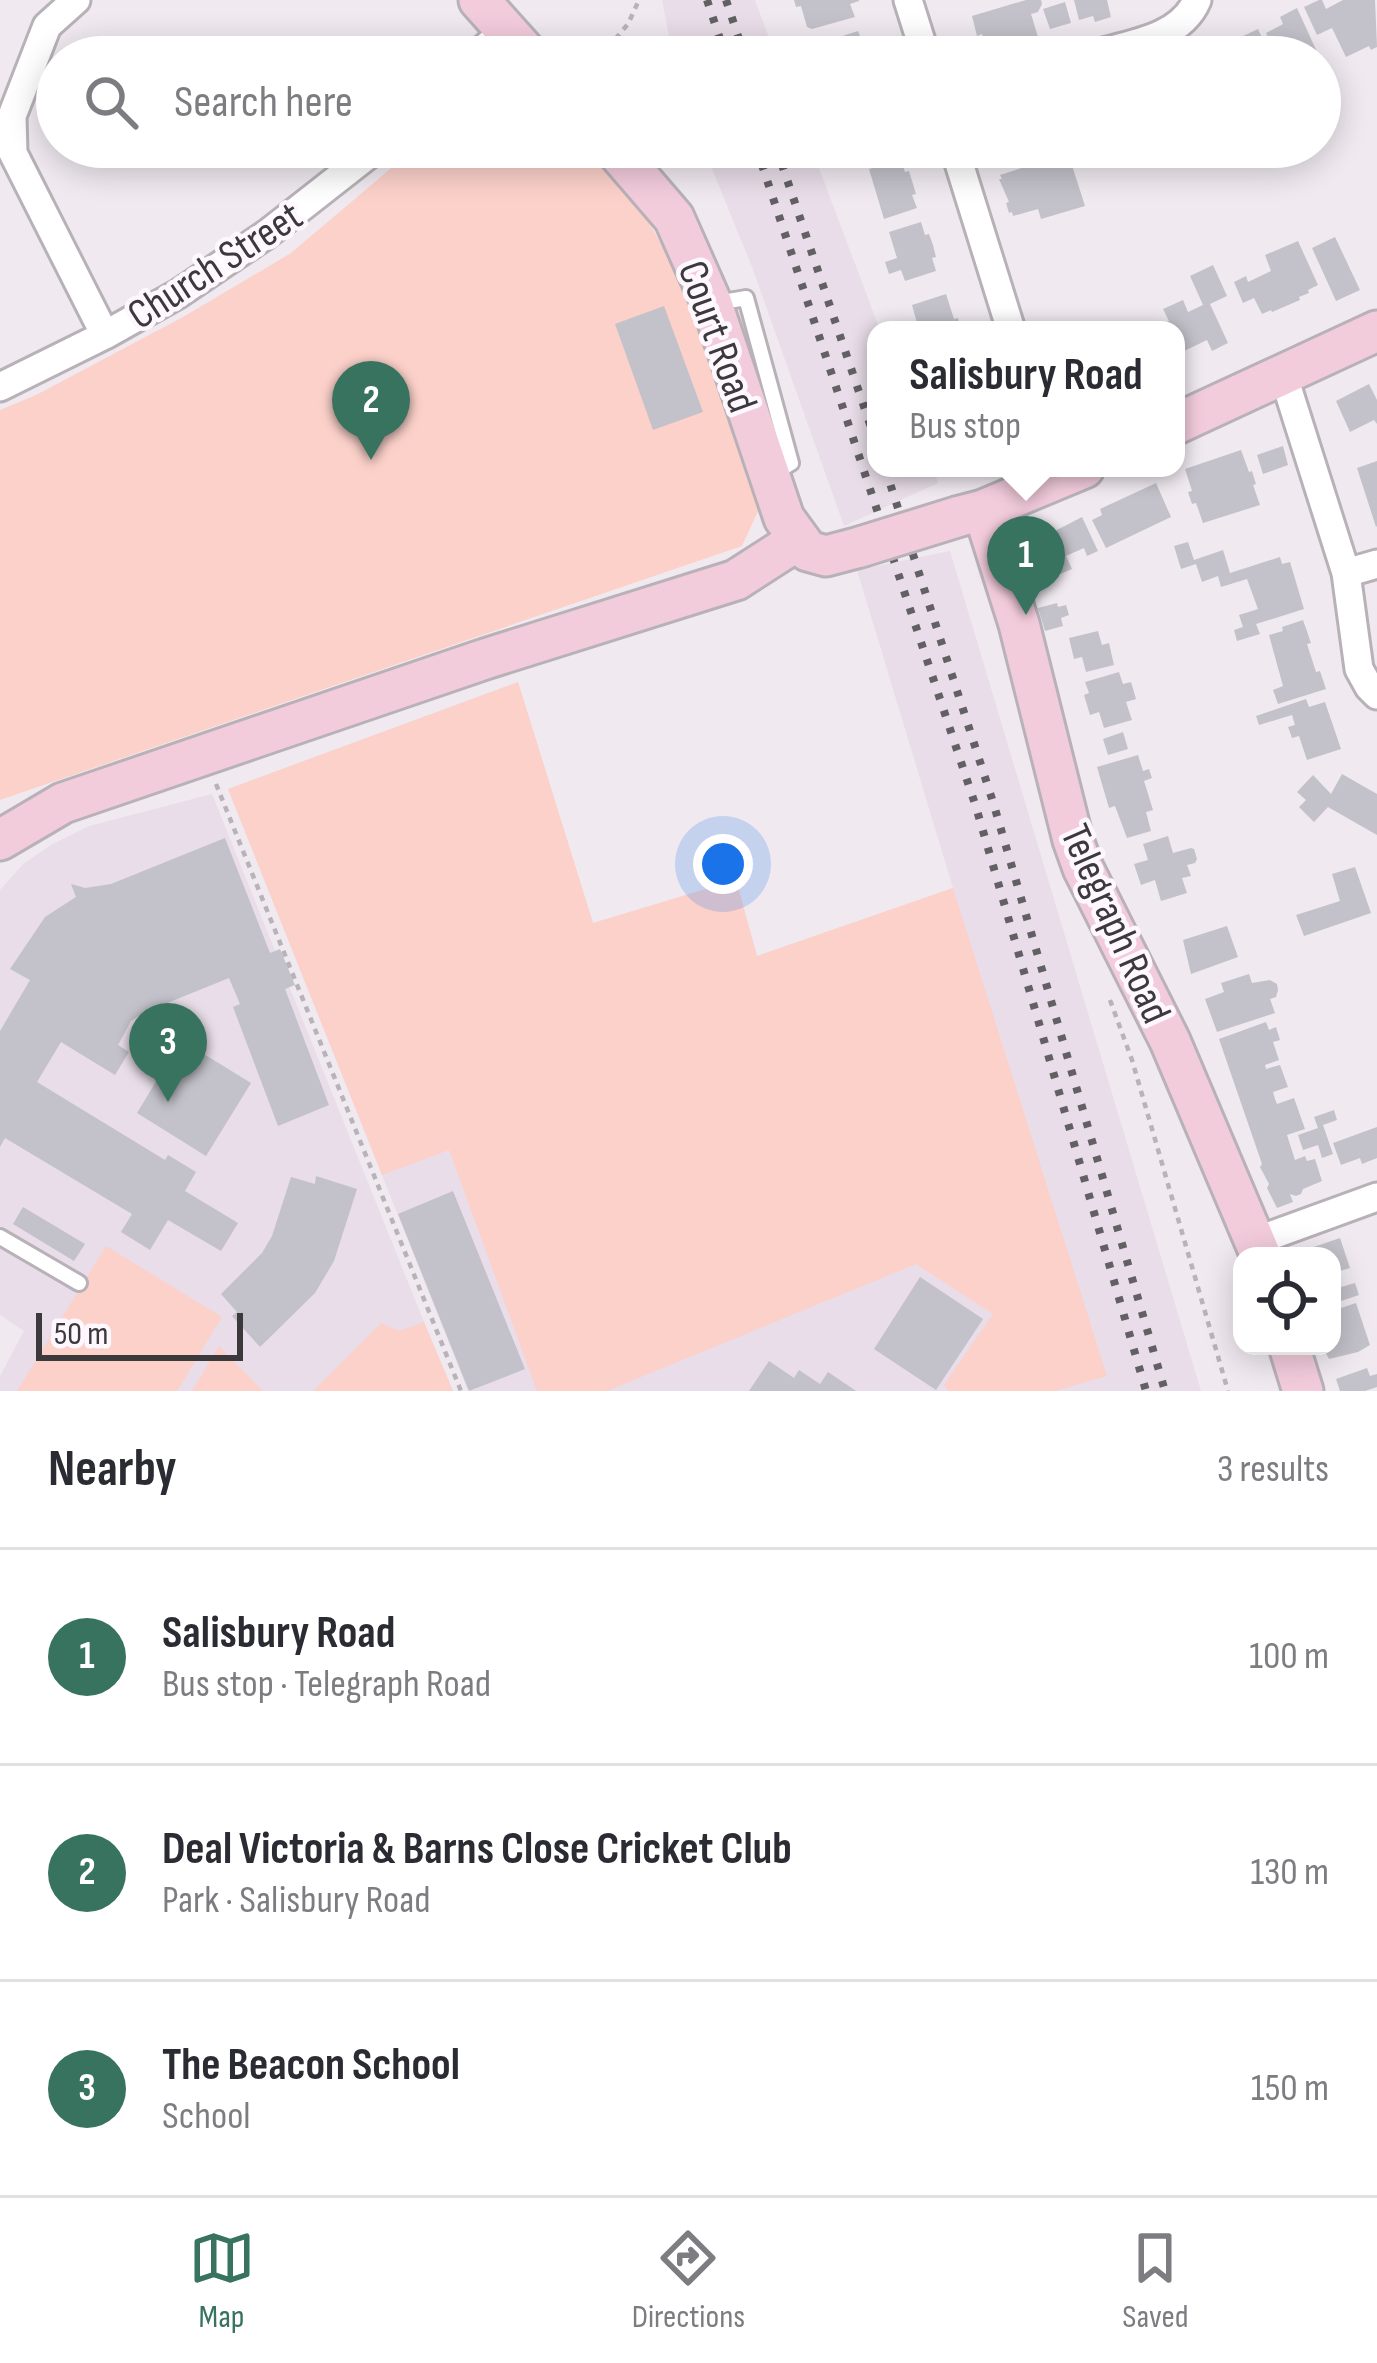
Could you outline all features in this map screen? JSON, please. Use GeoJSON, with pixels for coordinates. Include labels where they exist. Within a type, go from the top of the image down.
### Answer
{"type":"FeatureCollection","features":[{"type":"Feature","properties":{"kind":"street","name":"Church Street"},"geometry":{"type":"LineString","coordinates":[[43,36],[47,26],[76,0]]}},
{"type":"Feature","properties":{"kind":"street"},"geometry":{"type":"LineString","coordinates":[[908,0],[919,36]]}},
{"type":"Feature","properties":{"kind":"street"},"geometry":{"type":"LineString","coordinates":[[1155,36],[1183,23],[1194,6],[1218,0]]}},
{"type":"Feature","properties":{"kind":"street","name":"Church Street"},"geometry":{"type":"LineString","coordinates":[[36,54],[12,116],[13,153],[105,335]]}},
{"type":"Feature","properties":{"kind":"street","name":"Church Street"},"geometry":{"type":"LineString","coordinates":[[0,387],[178,294],[268,234],[351,168]]}},
{"type":"Feature","properties":{"kind":"street","name":"Court Road"},"geometry":{"type":"LineString","coordinates":[[631,168],[674,218],[712,304],[784,518],[798,540]]}},
{"type":"Feature","properties":{"kind":"street"},"geometry":{"type":"LineString","coordinates":[[961,168],[1008,321]]}},
{"type":"Feature","properties":{"kind":"street"},"geometry":{"type":"LineString","coordinates":[[1185,420],[1377,331]]}},
{"type":"Feature","properties":{"kind":"street"},"geometry":{"type":"LineString","coordinates":[[1283,374],[1346,573],[1359,669],[1377,695]]}},
{"type":"Feature","properties":{"kind":"street"},"geometry":{"type":"LineString","coordinates":[[0,840],[63,803],[485,659],[736,580],[798,540],[808,551],[826,556],[972,513],[1054,477]]}},
{"type":"Feature","properties":{"kind":"street","name":"Telegraph Road"},"geometry":{"type":"LineString","coordinates":[[972,513],[1019,624],[1083,868],[1170,1041],[1257,1247]]}},
{"type":"Feature","properties":{"kind":"street"},"geometry":{"type":"LineString","coordinates":[[1346,573],[1377,564]]}},
{"type":"Feature","properties":{"kind":"street"},"geometry":{"type":"LineString","coordinates":[[1263,1247],[1377,1197]]}},
{"type":"Feature","properties":{"kind":"street"},"geometry":{"type":"LineString","coordinates":[[1292,1355],[1304,1391]]}},
{"type":"Feature","properties":{"kind":"lane"},"geometry":{"type":"LineString","coordinates":[[0,1237],[79,1283]]}},
{"type":"Feature","properties":{"kind":"path"},"geometry":{"type":"LineString","coordinates":[[618,36],[639,0]]}},
{"type":"Feature","properties":{"kind":"path"},"geometry":{"type":"LineString","coordinates":[[206,756],[461,1391]]}},
{"type":"Feature","properties":{"kind":"shaded area"},"geometry":{"type":"Polygon","coordinates":[[[662,0],[755,0],[768,36],[669,36],[662,0]]]}},
{"type":"Feature","properties":{"kind":"shaded area"},"geometry":{"type":"Polygon","coordinates":[[[391,168],[612,168],[687,290],[759,509],[742,546],[0,800],[0,410],[183,317],[291,253],[391,168]]]}},
{"type":"Feature","properties":{"kind":"shaded area"},"geometry":{"type":"Polygon","coordinates":[[[712,168],[819,168],[877,321],[867,321],[867,477],[936,477],[938,483],[844,526],[712,168]]]}},
{"type":"Feature","properties":{"kind":"shaded area"},"geometry":{"type":"Polygon","coordinates":[[[950,551],[1201,1391],[468,1391],[228,789],[518,682],[593,923],[736,880],[757,956],[953,888],[857,570],[950,551]]]}},
{"type":"Feature","properties":{"kind":"shaded area"},"geometry":{"type":"Polygon","coordinates":[[[518,682],[593,923],[736,880],[757,956],[953,888],[1107,1376],[1055,1391],[949,1391],[944,1385],[993,1314],[916,1264],[607,1391],[537,1391],[449,1150],[382,1175],[228,789],[518,682]]]}},
{"type":"Feature","properties":{"kind":"shaded area"},"geometry":{"type":"Polygon","coordinates":[[[212,794],[453,1391],[0,1391],[0,1376],[24,1331],[0,1315],[0,890],[23,864],[89,826],[212,794]]]}},
{"type":"Feature","properties":{"kind":"shaded area"},"geometry":{"type":"Polygon","coordinates":[[[106,1246],[222,1317],[177,1391],[17,1391],[106,1246]]]}},
{"type":"Feature","properties":{"kind":"shaded area"},"geometry":{"type":"Polygon","coordinates":[[[424,1322],[453,1391],[313,1391],[381,1323],[399,1331],[424,1322]]]}},
{"type":"Feature","properties":{"kind":"shaded area"},"geometry":{"type":"Polygon","coordinates":[[[219,1346],[263,1391],[192,1391],[219,1346]]]}},
{"type":"Feature","properties":{"kind":"building"},"geometry":{"type":"Polygon","coordinates":[[[794,0],[859,1],[850,4],[855,17],[812,29],[794,0]]]}},
{"type":"Feature","properties":{"kind":"building"},"geometry":{"type":"Polygon","coordinates":[[[1026,0],[1041,0],[1042,4],[1031,14],[1038,36],[977,36],[972,16],[1026,0]]]}},
{"type":"Feature","properties":{"kind":"building"},"geometry":{"type":"Polygon","coordinates":[[[1074,0],[1107,0],[1111,17],[1079,20],[1074,0]]]}},
{"type":"Feature","properties":{"kind":"building"},"geometry":{"type":"Polygon","coordinates":[[[1319,0],[1326,9],[1343,0],[1375,0],[1377,47],[1346,57],[1341,36],[1332,28],[1317,35],[1304,7],[1319,0]]]}},
{"type":"Feature","properties":{"kind":"building"},"geometry":{"type":"Polygon","coordinates":[[[1065,2],[1071,23],[1050,29],[1043,9],[1065,2]]]}},
{"type":"Feature","properties":{"kind":"building"},"geometry":{"type":"Polygon","coordinates":[[[1297,8],[1310,36],[1268,36],[1283,24],[1280,17],[1297,8]]]}},
{"type":"Feature","properties":{"kind":"building"},"geometry":{"type":"Polygon","coordinates":[[[1022,168],[1073,168],[1085,206],[1041,219],[1038,209],[1013,216],[1000,175],[1022,168]]]}},
{"type":"Feature","properties":{"kind":"building"},"geometry":{"type":"Polygon","coordinates":[[[869,169],[909,171],[917,208],[884,219],[869,169]]]}},
{"type":"Feature","properties":{"kind":"building"},"geometry":{"type":"Polygon","coordinates":[[[921,222],[933,245],[936,271],[905,281],[901,270],[889,274],[885,262],[897,258],[889,232],[921,222]]]}},
{"type":"Feature","properties":{"kind":"building"},"geometry":{"type":"Polygon","coordinates":[[[1335,237],[1360,290],[1336,301],[1312,248],[1335,237]]]}},
{"type":"Feature","properties":{"kind":"building"},"geometry":{"type":"Polygon","coordinates":[[[1298,241],[1318,285],[1300,300],[1272,312],[1262,314],[1254,298],[1243,303],[1234,282],[1246,276],[1248,282],[1271,271],[1265,255],[1298,241]]]}},
{"type":"Feature","properties":{"kind":"building"},"geometry":{"type":"Polygon","coordinates":[[[1213,265],[1227,296],[1210,304],[1228,343],[1212,351],[1207,340],[1185,351],[1185,321],[1169,321],[1163,309],[1183,300],[1188,312],[1203,305],[1190,276],[1213,265]]]}},
{"type":"Feature","properties":{"kind":"building"},"geometry":{"type":"Polygon","coordinates":[[[946,294],[959,321],[916,321],[912,305],[946,294]]]}},
{"type":"Feature","properties":{"kind":"building"},"geometry":{"type":"Polygon","coordinates":[[[664,306],[703,412],[653,430],[615,324],[664,306]]]}},
{"type":"Feature","properties":{"kind":"building"},"geometry":{"type":"Polygon","coordinates":[[[1369,384],[1377,400],[1377,424],[1374,420],[1350,432],[1336,401],[1369,384]]]}},
{"type":"Feature","properties":{"kind":"building"},"geometry":{"type":"Polygon","coordinates":[[[1283,446],[1288,465],[1263,474],[1257,455],[1283,446]]]}},
{"type":"Feature","properties":{"kind":"building"},"geometry":{"type":"Polygon","coordinates":[[[1241,450],[1260,505],[1203,523],[1188,492],[1192,491],[1185,469],[1241,450]]]}},
{"type":"Feature","properties":{"kind":"building"},"geometry":{"type":"Polygon","coordinates":[[[1377,461],[1377,526],[1376,527],[1357,468],[1377,461]]]}},
{"type":"Feature","properties":{"kind":"building"},"geometry":{"type":"Polygon","coordinates":[[[1156,483],[1171,517],[1106,548],[1092,520],[1102,515],[1100,509],[1156,483]]]}},
{"type":"Feature","properties":{"kind":"building"},"geometry":{"type":"Polygon","coordinates":[[[1082,517],[1098,551],[1087,556],[1084,548],[1066,556],[1072,569],[1058,575],[1052,562],[1036,570],[1026,546],[1082,517]]]}},
{"type":"Feature","properties":{"kind":"building"},"geometry":{"type":"Polygon","coordinates":[[[1188,542],[1194,560],[1223,550],[1230,573],[1280,557],[1282,564],[1290,562],[1304,609],[1256,624],[1260,634],[1237,641],[1234,630],[1243,627],[1239,615],[1258,609],[1247,579],[1221,587],[1218,576],[1202,582],[1196,564],[1181,569],[1174,546],[1188,542]]]}},
{"type":"Feature","properties":{"kind":"building"},"geometry":{"type":"Polygon","coordinates":[[[1057,603],[1058,607],[1066,605],[1069,615],[1061,618],[1063,626],[1045,631],[1038,608],[1057,603]]]}},
{"type":"Feature","properties":{"kind":"building"},"geometry":{"type":"Polygon","coordinates":[[[1303,620],[1316,672],[1320,671],[1326,689],[1278,704],[1273,690],[1283,686],[1269,635],[1303,620]]]}},
{"type":"Feature","properties":{"kind":"building"},"geometry":{"type":"Polygon","coordinates":[[[1098,631],[1102,645],[1109,643],[1114,665],[1086,672],[1082,657],[1074,659],[1069,638],[1098,631]]]}},
{"type":"Feature","properties":{"kind":"building"},"geometry":{"type":"Polygon","coordinates":[[[1119,672],[1123,684],[1131,682],[1136,699],[1126,702],[1132,720],[1104,728],[1099,712],[1090,715],[1085,682],[1119,672]]]}},
{"type":"Feature","properties":{"kind":"building"},"geometry":{"type":"Polygon","coordinates":[[[1306,699],[1309,707],[1325,702],[1341,749],[1307,760],[1299,736],[1292,738],[1288,727],[1295,725],[1292,715],[1259,725],[1256,716],[1306,699]]]}},
{"type":"Feature","properties":{"kind":"building"},"geometry":{"type":"Polygon","coordinates":[[[1123,732],[1128,749],[1108,755],[1103,739],[1123,732]]]}},
{"type":"Feature","properties":{"kind":"building"},"geometry":{"type":"Polygon","coordinates":[[[1138,755],[1143,771],[1149,769],[1152,778],[1144,781],[1153,810],[1146,812],[1151,831],[1127,838],[1115,806],[1109,808],[1097,767],[1138,755]]]}},
{"type":"Feature","properties":{"kind":"building"},"geometry":{"type":"Polygon","coordinates":[[[1342,774],[1377,794],[1377,835],[1328,807],[1314,822],[1299,807],[1306,800],[1297,792],[1313,775],[1331,794],[1342,774]]]}},
{"type":"Feature","properties":{"kind":"building"},"geometry":{"type":"Polygon","coordinates":[[[1168,836],[1173,853],[1191,848],[1197,859],[1187,865],[1191,876],[1182,878],[1187,893],[1161,901],[1155,880],[1141,885],[1134,864],[1148,860],[1143,844],[1168,836]]]}},
{"type":"Feature","properties":{"kind":"building"},"geometry":{"type":"Polygon","coordinates":[[[225,838],[270,953],[280,949],[295,985],[285,989],[329,1105],[278,1126],[233,1007],[240,1004],[229,978],[131,1021],[118,1045],[129,1052],[115,1075],[61,1042],[37,1082],[165,1160],[168,1155],[196,1172],[185,1191],[238,1223],[221,1251],[168,1220],[150,1250],[121,1232],[132,1214],[5,1138],[0,1147],[0,1031],[30,980],[10,969],[45,917],[76,897],[71,884],[85,888],[111,884],[225,838]]]}},
{"type":"Feature","properties":{"kind":"building"},"geometry":{"type":"Polygon","coordinates":[[[1355,867],[1371,913],[1304,936],[1296,915],[1340,901],[1332,874],[1355,867]]]}},
{"type":"Feature","properties":{"kind":"building"},"geometry":{"type":"Polygon","coordinates":[[[1227,926],[1238,957],[1191,974],[1183,940],[1227,926]]]}},
{"type":"Feature","properties":{"kind":"building"},"geometry":{"type":"Polygon","coordinates":[[[1249,974],[1252,983],[1270,980],[1277,984],[1276,997],[1270,999],[1275,1013],[1217,1032],[1205,999],[1224,992],[1221,983],[1249,974]]]}},
{"type":"Feature","properties":{"kind":"building"},"geometry":{"type":"Polygon","coordinates":[[[1266,1022],[1269,1030],[1276,1027],[1280,1040],[1273,1042],[1279,1060],[1265,1065],[1266,1069],[1280,1065],[1288,1087],[1273,1092],[1275,1099],[1277,1104],[1294,1098],[1305,1129],[1287,1135],[1295,1160],[1315,1159],[1322,1181],[1301,1194],[1290,1194],[1293,1202],[1277,1208],[1219,1039],[1266,1022]]]}},
{"type":"Feature","properties":{"kind":"building"},"geometry":{"type":"Polygon","coordinates":[[[181,1040],[251,1083],[206,1156],[137,1113],[181,1040]]]}},
{"type":"Feature","properties":{"kind":"building"},"geometry":{"type":"Polygon","coordinates":[[[1334,1110],[1337,1120],[1323,1125],[1333,1154],[1322,1158],[1318,1145],[1303,1150],[1298,1135],[1318,1128],[1314,1117],[1334,1110]]]}},
{"type":"Feature","properties":{"kind":"building"},"geometry":{"type":"Polygon","coordinates":[[[1377,1127],[1377,1158],[1341,1165],[1333,1143],[1377,1127]]]}},
{"type":"Feature","properties":{"kind":"building"},"geometry":{"type":"Polygon","coordinates":[[[316,1176],[357,1189],[334,1261],[315,1293],[260,1347],[232,1316],[237,1312],[221,1294],[262,1253],[291,1177],[315,1184],[316,1176]]]}},
{"type":"Feature","properties":{"kind":"building"},"geometry":{"type":"Polygon","coordinates":[[[453,1191],[525,1369],[469,1391],[398,1214],[453,1191]]]}},
{"type":"Feature","properties":{"kind":"building"},"geometry":{"type":"Polygon","coordinates":[[[23,1207],[85,1244],[74,1261],[13,1224],[23,1207]]]}},
{"type":"Feature","properties":{"kind":"building"},"geometry":{"type":"Polygon","coordinates":[[[1340,1238],[1350,1268],[1341,1271],[1341,1247],[1314,1247],[1340,1238]]]}},
{"type":"Feature","properties":{"kind":"building"},"geometry":{"type":"Polygon","coordinates":[[[920,1277],[983,1319],[936,1390],[874,1349],[920,1277]]]}},
{"type":"Feature","properties":{"kind":"building"},"geometry":{"type":"Polygon","coordinates":[[[1355,1283],[1359,1295],[1341,1301],[1341,1287],[1355,1283]]]}},
{"type":"Feature","properties":{"kind":"building"},"geometry":{"type":"Polygon","coordinates":[[[1356,1303],[1370,1345],[1358,1352],[1329,1359],[1327,1355],[1341,1355],[1341,1308],[1356,1303]]]}},
{"type":"Feature","properties":{"kind":"building"},"geometry":{"type":"Polygon","coordinates":[[[769,1361],[794,1378],[799,1370],[820,1384],[828,1372],[856,1391],[749,1391],[769,1361]]]}},
{"type":"Feature","properties":{"kind":"building"},"geometry":{"type":"Polygon","coordinates":[[[1367,1368],[1370,1376],[1377,1374],[1377,1387],[1340,1391],[1336,1379],[1367,1368]]]}},
{"type":"Feature","properties":{"kind":"railway"},"geometry":{"type":"LineString","coordinates":[[707,0],[719,36]]}},
{"type":"Feature","properties":{"kind":"railway"},"geometry":{"type":"LineString","coordinates":[[726,0],[738,36]]}},
{"type":"Feature","properties":{"kind":"railway"},"geometry":{"type":"LineString","coordinates":[[763,168],[976,807],[1146,1391]]}},
{"type":"Feature","properties":{"kind":"railway"},"geometry":{"type":"LineString","coordinates":[[783,168],[867,415]]}},
{"type":"Feature","properties":{"kind":"railway"},"geometry":{"type":"LineString","coordinates":[[888,477],[993,802],[1165,1391]]}},
{"type":"Feature","properties":{"kind":"place","name":"Deal Victoria & Barns Close Cricket Club"},"geometry":{"type":"Point","coordinates":[371,460]}},
{"type":"Feature","properties":{"kind":"place","name":"Salisbury Road"},"geometry":{"type":"Point","coordinates":[1026,615]}},
{"type":"Feature","properties":{"kind":"place","name":"The Beacon School"},"geometry":{"type":"Point","coordinates":[168,1102]}}]}
